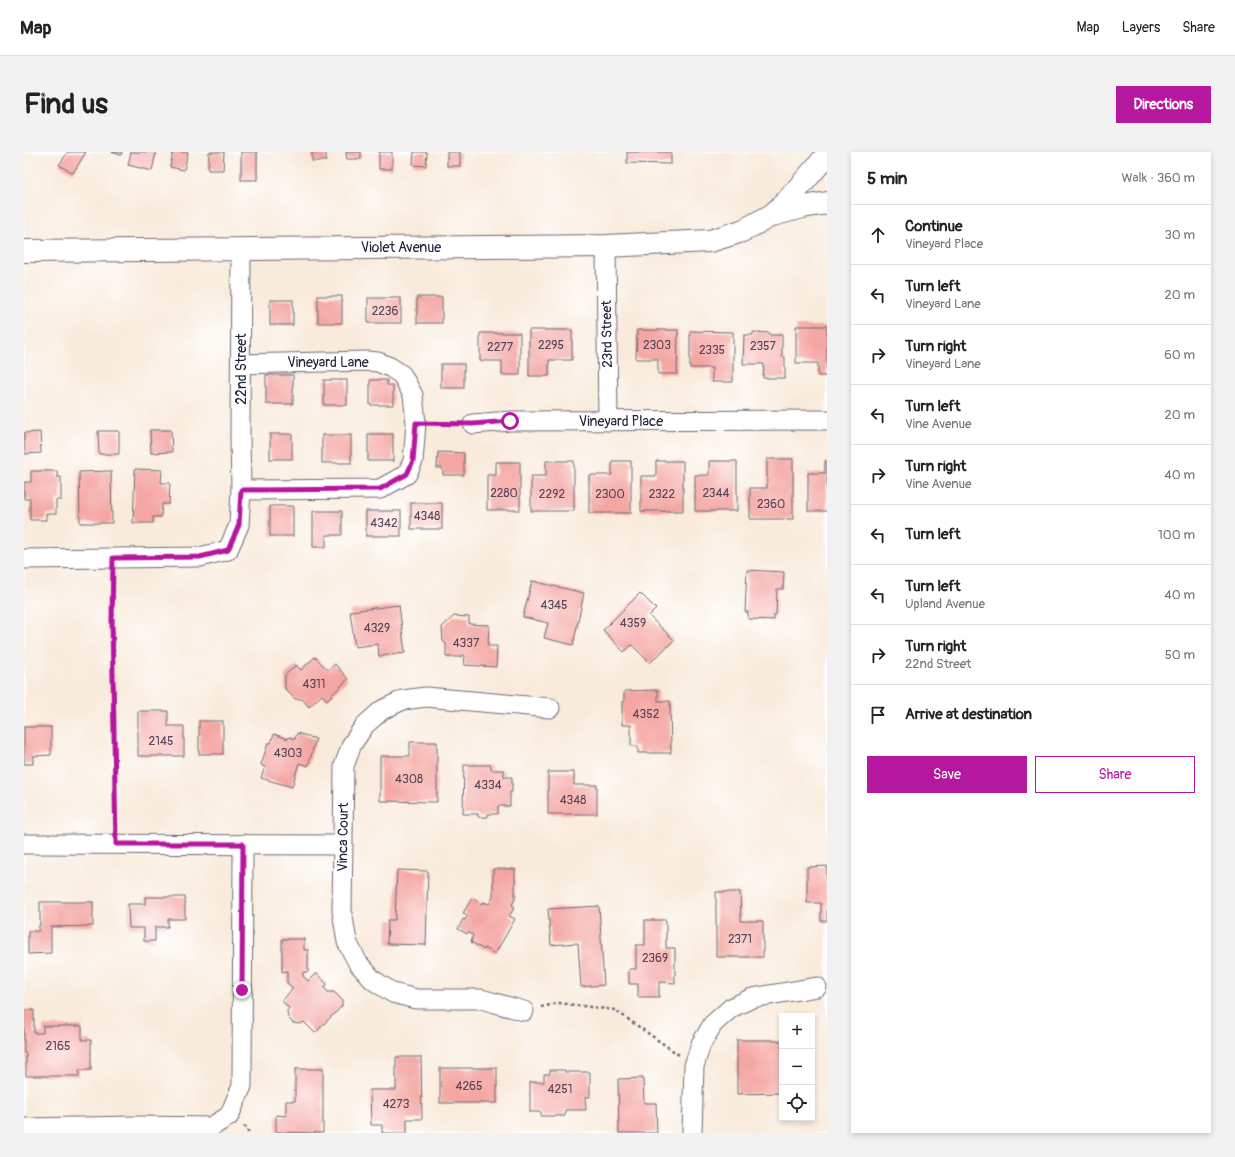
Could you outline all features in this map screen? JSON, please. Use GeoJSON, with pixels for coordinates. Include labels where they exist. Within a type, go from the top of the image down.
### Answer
{"type":"FeatureCollection","features":[{"type":"Feature","properties":{"kind":"main road"},"geometry":{"type":"LineString","coordinates":[[772,215],[787,201],[827,155]]}},
{"type":"Feature","properties":{"kind":"main road"},"geometry":{"type":"LineString","coordinates":[[772,215],[803,207],[827,203]]}},
{"type":"Feature","properties":{"kind":"main road","name":"Violet Avenue"},"geometry":{"type":"LineString","coordinates":[[24,251],[606,246],[710,242],[742,231],[772,215]]}},
{"type":"Feature","properties":{"kind":"street","name":"23rd Street"},"geometry":{"type":"LineString","coordinates":[[606,246],[608,421]]}},
{"type":"Feature","properties":{"kind":"street","name":"22nd Street"},"geometry":{"type":"LineString","coordinates":[[113,558],[200,557],[228,550],[239,525],[241,490],[241,248]]}},
{"type":"Feature","properties":{"kind":"street","name":"Vineyard Lane"},"geometry":{"type":"LineString","coordinates":[[241,364],[378,362],[390,367],[402,375],[413,395],[416,423],[413,461],[407,474],[380,489],[241,490]]}},
{"type":"Feature","properties":{"kind":"street","name":"Vineyard Place"},"geometry":{"type":"LineString","coordinates":[[473,424],[510,421],[827,420]]}},
{"type":"Feature","properties":{"kind":"street"},"geometry":{"type":"LineString","coordinates":[[24,559],[113,558]]}},
{"type":"Feature","properties":{"kind":"street","name":"Vinca Court"},"geometry":{"type":"LineString","coordinates":[[524,1010],[482,999],[416,999],[393,992],[373,980],[358,963],[347,942],[342,911],[344,766],[352,744],[365,725],[382,710],[403,700],[426,697],[550,708]]}},
{"type":"Feature","properties":{"kind":"street"},"geometry":{"type":"LineString","coordinates":[[24,844],[343,845]]}},
{"type":"Feature","properties":{"kind":"street"},"geometry":{"type":"LineString","coordinates":[[24,1128],[136,1126],[211,1127],[229,1116],[242,1086],[243,844]]}},
{"type":"Feature","properties":{"kind":"street"},"geometry":{"type":"LineString","coordinates":[[692,1133],[694,1066],[700,1044],[713,1024],[731,1008],[752,998],[817,987]]}},
{"type":"Feature","properties":{"kind":"path"},"geometry":{"type":"LineString","coordinates":[[416,423],[473,424]]}},
{"type":"Feature","properties":{"kind":"path"},"geometry":{"type":"LineString","coordinates":[[113,558],[112,621],[116,844]]}},
{"type":"Feature","properties":{"kind":"path"},"geometry":{"type":"LineString","coordinates":[[524,1010],[559,1003],[615,1010],[694,1066]]}},
{"type":"Feature","properties":{"kind":"building"},"geometry":{"type":"Polygon","coordinates":[[[68,152],[86,152],[73,173],[59,165],[68,152]]]}},
{"type":"Feature","properties":{"kind":"building"},"geometry":{"type":"Polygon","coordinates":[[[111,152],[122,152],[121,155],[111,152]]]}},
{"type":"Feature","properties":{"kind":"building"},"geometry":{"type":"Polygon","coordinates":[[[131,152],[156,152],[152,171],[128,165],[131,152]]]}},
{"type":"Feature","properties":{"kind":"building"},"geometry":{"type":"Polygon","coordinates":[[[173,152],[188,152],[184,170],[170,167],[173,152]]]}},
{"type":"Feature","properties":{"kind":"building"},"geometry":{"type":"Polygon","coordinates":[[[209,152],[224,152],[223,170],[208,170],[209,152]]]}},
{"type":"Feature","properties":{"kind":"building"},"geometry":{"type":"Polygon","coordinates":[[[241,152],[257,152],[257,180],[241,180],[241,152]]]}},
{"type":"Feature","properties":{"kind":"building"},"geometry":{"type":"Polygon","coordinates":[[[312,152],[326,152],[326,161],[312,161],[312,152]]]}},
{"type":"Feature","properties":{"kind":"building"},"geometry":{"type":"Polygon","coordinates":[[[346,152],[361,152],[361,159],[347,159],[346,152]]]}},
{"type":"Feature","properties":{"kind":"building"},"geometry":{"type":"Polygon","coordinates":[[[379,152],[392,152],[392,169],[379,169],[379,152]]]}},
{"type":"Feature","properties":{"kind":"building"},"geometry":{"type":"Polygon","coordinates":[[[414,152],[427,152],[426,166],[413,165],[414,152]]]}},
{"type":"Feature","properties":{"kind":"building"},"geometry":{"type":"Polygon","coordinates":[[[447,152],[460,152],[460,166],[447,166],[447,152]]]}},
{"type":"Feature","properties":{"kind":"building"},"geometry":{"type":"Polygon","coordinates":[[[627,152],[671,152],[671,164],[627,163],[627,152]]]}},
{"type":"Feature","properties":{"kind":"building"},"geometry":{"type":"Polygon","coordinates":[[[318,296],[342,296],[342,323],[318,323],[318,296]]]}},
{"type":"Feature","properties":{"kind":"building"},"geometry":{"type":"Polygon","coordinates":[[[417,297],[442,297],[442,323],[417,323],[417,297]]]}},
{"type":"Feature","properties":{"kind":"building"},"geometry":{"type":"Polygon","coordinates":[[[368,298],[401,298],[401,323],[368,323],[368,298]]]}},
{"type":"Feature","properties":{"kind":"building"},"geometry":{"type":"Polygon","coordinates":[[[270,300],[293,300],[293,325],[270,325],[270,300]]]}},
{"type":"Feature","properties":{"kind":"building"},"geometry":{"type":"Polygon","coordinates":[[[796,326],[827,326],[827,376],[818,376],[818,363],[796,363],[796,326]]]}},
{"type":"Feature","properties":{"kind":"building"},"geometry":{"type":"Polygon","coordinates":[[[529,330],[572,330],[572,360],[549,360],[549,376],[529,376],[529,330]]]}},
{"type":"Feature","properties":{"kind":"building"},"geometry":{"type":"Polygon","coordinates":[[[637,330],[678,330],[677,374],[658,374],[658,359],[636,359],[637,330]]]}},
{"type":"Feature","properties":{"kind":"building"},"geometry":{"type":"Polygon","coordinates":[[[690,331],[733,332],[733,382],[712,382],[712,368],[690,368],[690,331]]]}},
{"type":"Feature","properties":{"kind":"building"},"geometry":{"type":"Polygon","coordinates":[[[753,332],[770,333],[770,335],[782,335],[782,357],[785,357],[785,378],[763,378],[764,364],[743,364],[744,335],[753,335],[753,332]]]}},
{"type":"Feature","properties":{"kind":"building"},"geometry":{"type":"Polygon","coordinates":[[[480,333],[520,333],[520,375],[502,375],[502,361],[480,361],[480,333]]]}},
{"type":"Feature","properties":{"kind":"building"},"geometry":{"type":"Polygon","coordinates":[[[441,364],[464,364],[464,388],[441,388],[441,364]]]}},
{"type":"Feature","properties":{"kind":"building"},"geometry":{"type":"Polygon","coordinates":[[[266,375],[293,375],[293,404],[266,404],[266,375]]]}},
{"type":"Feature","properties":{"kind":"building"},"geometry":{"type":"Polygon","coordinates":[[[324,380],[347,380],[347,405],[324,405],[324,380]]]}},
{"type":"Feature","properties":{"kind":"building"},"geometry":{"type":"Polygon","coordinates":[[[370,380],[387,380],[387,385],[393,385],[393,405],[370,405],[370,380]]]}},
{"type":"Feature","properties":{"kind":"building"},"geometry":{"type":"Polygon","coordinates":[[[150,430],[171,430],[172,452],[151,453],[150,430]]]}},
{"type":"Feature","properties":{"kind":"building"},"geometry":{"type":"Polygon","coordinates":[[[98,431],[119,431],[119,454],[99,454],[98,431]]]}},
{"type":"Feature","properties":{"kind":"building"},"geometry":{"type":"Polygon","coordinates":[[[40,432],[41,453],[24,454],[24,433],[40,432]]]}},
{"type":"Feature","properties":{"kind":"building"},"geometry":{"type":"Polygon","coordinates":[[[270,434],[292,434],[292,459],[270,459],[270,434]]]}},
{"type":"Feature","properties":{"kind":"building"},"geometry":{"type":"Polygon","coordinates":[[[368,434],[393,434],[393,461],[368,461],[368,434]]]}},
{"type":"Feature","properties":{"kind":"building"},"geometry":{"type":"Polygon","coordinates":[[[322,435],[351,435],[351,463],[322,463],[322,435]]]}},
{"type":"Feature","properties":{"kind":"building"},"geometry":{"type":"Polygon","coordinates":[[[438,452],[464,453],[464,475],[443,475],[443,468],[437,468],[438,452]]]}},
{"type":"Feature","properties":{"kind":"building"},"geometry":{"type":"Polygon","coordinates":[[[767,459],[793,459],[793,519],[750,519],[750,488],[767,488],[767,459]]]}},
{"type":"Feature","properties":{"kind":"building"},"geometry":{"type":"Polygon","coordinates":[[[546,461],[574,461],[574,511],[531,511],[531,476],[546,476],[546,461]]]}},
{"type":"Feature","properties":{"kind":"building"},"geometry":{"type":"Polygon","coordinates":[[[612,461],[631,461],[631,513],[589,513],[589,475],[612,475],[612,461]]]}},
{"type":"Feature","properties":{"kind":"building"},"geometry":{"type":"Polygon","coordinates":[[[656,461],[683,461],[683,511],[641,511],[641,476],[656,476],[656,461]]]}},
{"type":"Feature","properties":{"kind":"building"},"geometry":{"type":"Polygon","coordinates":[[[709,461],[737,461],[737,511],[695,511],[695,475],[709,475],[709,461]]]}},
{"type":"Feature","properties":{"kind":"building"},"geometry":{"type":"Polygon","coordinates":[[[825,461],[827,461],[827,511],[808,511],[808,473],[825,473],[825,461]]]}},
{"type":"Feature","properties":{"kind":"building"},"geometry":{"type":"Polygon","coordinates":[[[496,462],[520,462],[520,510],[487,510],[487,475],[496,475],[496,462]]]}},
{"type":"Feature","properties":{"kind":"building"},"geometry":{"type":"Polygon","coordinates":[[[135,469],[162,470],[161,483],[170,483],[169,504],[162,504],[161,517],[153,517],[153,523],[133,523],[135,469]]]}},
{"type":"Feature","properties":{"kind":"building"},"geometry":{"type":"Polygon","coordinates":[[[31,471],[57,471],[57,477],[61,477],[61,500],[56,500],[56,514],[46,514],[46,520],[30,520],[30,499],[24,499],[24,482],[31,482],[31,471]]]}},
{"type":"Feature","properties":{"kind":"building"},"geometry":{"type":"Polygon","coordinates":[[[111,471],[112,523],[80,523],[79,472],[111,471]]]}},
{"type":"Feature","properties":{"kind":"building"},"geometry":{"type":"Polygon","coordinates":[[[411,503],[442,503],[442,529],[411,529],[411,503]]]}},
{"type":"Feature","properties":{"kind":"building"},"geometry":{"type":"Polygon","coordinates":[[[270,506],[293,506],[293,536],[270,536],[270,506]]]}},
{"type":"Feature","properties":{"kind":"building"},"geometry":{"type":"Polygon","coordinates":[[[313,511],[342,511],[342,535],[326,535],[326,547],[313,547],[313,511]]]}},
{"type":"Feature","properties":{"kind":"building"},"geometry":{"type":"Polygon","coordinates":[[[366,511],[401,511],[401,536],[366,536],[366,511]]]}},
{"type":"Feature","properties":{"kind":"building"},"geometry":{"type":"Polygon","coordinates":[[[747,570],[784,572],[783,589],[777,589],[776,615],[774,615],[774,620],[748,619],[748,612],[745,612],[747,570]]]}},
{"type":"Feature","properties":{"kind":"building"},"geometry":{"type":"Polygon","coordinates":[[[532,581],[584,593],[573,645],[544,638],[548,623],[523,617],[532,581]]]}},
{"type":"Feature","properties":{"kind":"building"},"geometry":{"type":"Polygon","coordinates":[[[640,593],[656,609],[649,616],[674,640],[650,663],[632,645],[624,652],[603,630],[640,593]]]}},
{"type":"Feature","properties":{"kind":"building"},"geometry":{"type":"Polygon","coordinates":[[[399,605],[405,653],[379,656],[378,644],[355,647],[350,611],[399,605]]]}},
{"type":"Feature","properties":{"kind":"building"},"geometry":{"type":"Polygon","coordinates":[[[454,616],[469,617],[469,624],[489,625],[488,646],[497,646],[496,667],[464,665],[465,655],[461,655],[461,657],[446,657],[446,644],[443,641],[442,627],[454,616]]]}},
{"type":"Feature","properties":{"kind":"building"},"geometry":{"type":"Polygon","coordinates":[[[315,657],[328,670],[335,664],[348,679],[327,700],[322,695],[309,707],[302,699],[295,699],[285,689],[285,675],[296,665],[301,670],[315,657]]]}},
{"type":"Feature","properties":{"kind":"building"},"geometry":{"type":"Polygon","coordinates":[[[658,690],[658,701],[670,701],[671,753],[638,753],[638,746],[631,746],[631,725],[622,725],[622,702],[624,702],[624,691],[658,690]]]}},
{"type":"Feature","properties":{"kind":"building"},"geometry":{"type":"Polygon","coordinates":[[[138,711],[168,711],[168,726],[184,726],[184,756],[138,756],[138,711]]]}},
{"type":"Feature","properties":{"kind":"building"},"geometry":{"type":"Polygon","coordinates":[[[199,721],[223,721],[223,754],[199,754],[199,721]]]}},
{"type":"Feature","properties":{"kind":"building"},"geometry":{"type":"Polygon","coordinates":[[[24,727],[51,727],[51,755],[33,756],[33,764],[24,764],[24,727]]]}},
{"type":"Feature","properties":{"kind":"building"},"geometry":{"type":"Polygon","coordinates":[[[297,733],[316,739],[308,766],[299,763],[292,787],[261,778],[265,767],[261,765],[268,743],[271,743],[274,734],[288,739],[289,737],[295,739],[297,733]]]}},
{"type":"Feature","properties":{"kind":"building"},"geometry":{"type":"Polygon","coordinates":[[[410,742],[437,742],[437,802],[380,801],[380,756],[410,756],[410,742]]]}},
{"type":"Feature","properties":{"kind":"building"},"geometry":{"type":"Polygon","coordinates":[[[464,765],[491,765],[491,770],[504,770],[504,777],[512,777],[510,806],[498,806],[498,814],[488,814],[488,817],[478,817],[478,814],[463,814],[464,765]]]}},
{"type":"Feature","properties":{"kind":"building"},"geometry":{"type":"Polygon","coordinates":[[[548,772],[574,772],[574,785],[597,785],[597,814],[548,814],[548,772]]]}},
{"type":"Feature","properties":{"kind":"building"},"geometry":{"type":"Polygon","coordinates":[[[827,866],[827,921],[821,921],[821,903],[807,903],[807,867],[827,866]]]}},
{"type":"Feature","properties":{"kind":"building"},"geometry":{"type":"Polygon","coordinates":[[[493,869],[515,869],[515,899],[512,905],[515,907],[509,916],[515,919],[495,954],[485,948],[484,950],[471,942],[473,935],[468,932],[467,934],[458,929],[463,919],[465,920],[468,915],[463,913],[472,898],[482,904],[483,902],[489,904],[493,897],[493,869]]]}},
{"type":"Feature","properties":{"kind":"building"},"geometry":{"type":"Polygon","coordinates":[[[397,870],[428,871],[426,945],[387,944],[388,920],[395,920],[397,870]]]}},
{"type":"Feature","properties":{"kind":"building"},"geometry":{"type":"Polygon","coordinates":[[[716,892],[740,892],[741,921],[763,921],[763,957],[716,957],[716,892]]]}},
{"type":"Feature","properties":{"kind":"building"},"geometry":{"type":"Polygon","coordinates":[[[145,897],[185,897],[185,919],[168,919],[168,927],[155,927],[155,941],[144,941],[144,928],[129,928],[128,904],[145,904],[145,897]]]}},
{"type":"Feature","properties":{"kind":"building"},"geometry":{"type":"Polygon","coordinates":[[[40,902],[93,902],[93,926],[51,927],[51,953],[28,954],[28,931],[39,931],[40,902]]]}},
{"type":"Feature","properties":{"kind":"building"},"geometry":{"type":"Polygon","coordinates":[[[599,906],[604,985],[581,987],[578,943],[551,945],[548,909],[599,906]]]}},
{"type":"Feature","properties":{"kind":"building"},"geometry":{"type":"Polygon","coordinates":[[[645,920],[666,920],[666,948],[675,948],[675,983],[659,982],[659,997],[638,997],[638,984],[629,984],[629,969],[636,969],[636,945],[645,945],[645,920]]]}},
{"type":"Feature","properties":{"kind":"building"},"geometry":{"type":"Polygon","coordinates":[[[282,939],[304,939],[304,950],[308,950],[308,972],[303,972],[303,976],[308,981],[316,973],[327,984],[324,988],[328,992],[334,992],[342,1000],[342,1006],[315,1033],[304,1022],[300,1024],[293,1023],[288,1018],[287,1011],[289,1008],[282,1001],[293,988],[287,983],[287,971],[282,972],[282,939]]]}},
{"type":"Feature","properties":{"kind":"building"},"geometry":{"type":"Polygon","coordinates":[[[24,1010],[34,1010],[34,1033],[43,1033],[43,1026],[82,1026],[82,1040],[91,1040],[91,1070],[79,1070],[79,1076],[26,1076],[26,1053],[24,1053],[24,1010]]]}},
{"type":"Feature","properties":{"kind":"building"},"geometry":{"type":"Polygon","coordinates":[[[737,1040],[779,1041],[779,1093],[737,1094],[737,1040]]]}},
{"type":"Feature","properties":{"kind":"building"},"geometry":{"type":"Polygon","coordinates":[[[396,1057],[421,1057],[422,1119],[407,1119],[407,1133],[382,1133],[382,1125],[371,1125],[370,1090],[396,1090],[396,1057]]]}},
{"type":"Feature","properties":{"kind":"building"},"geometry":{"type":"Polygon","coordinates":[[[440,1068],[497,1068],[497,1103],[440,1103],[440,1068]]]}},
{"type":"Feature","properties":{"kind":"building"},"geometry":{"type":"Polygon","coordinates":[[[295,1069],[323,1069],[323,1133],[276,1132],[276,1115],[286,1116],[286,1101],[295,1101],[295,1069]]]}},
{"type":"Feature","properties":{"kind":"building"},"geometry":{"type":"Polygon","coordinates":[[[550,1070],[565,1070],[565,1072],[590,1072],[590,1097],[585,1097],[586,1110],[565,1110],[565,1116],[541,1116],[541,1112],[530,1112],[530,1082],[544,1082],[544,1074],[550,1074],[550,1070]]]}},
{"type":"Feature","properties":{"kind":"building"},"geometry":{"type":"Polygon","coordinates":[[[643,1078],[644,1103],[656,1103],[657,1133],[619,1133],[618,1079],[643,1078]]]}},
{"type":"Feature","properties":{"kind":"route"},"geometry":{"type":"LineString","coordinates":[[242,990],[243,844],[116,844],[112,621],[113,558],[200,557],[228,550],[239,525],[241,490],[380,489],[407,474],[413,461],[416,423],[473,424],[510,421]]}}]}
